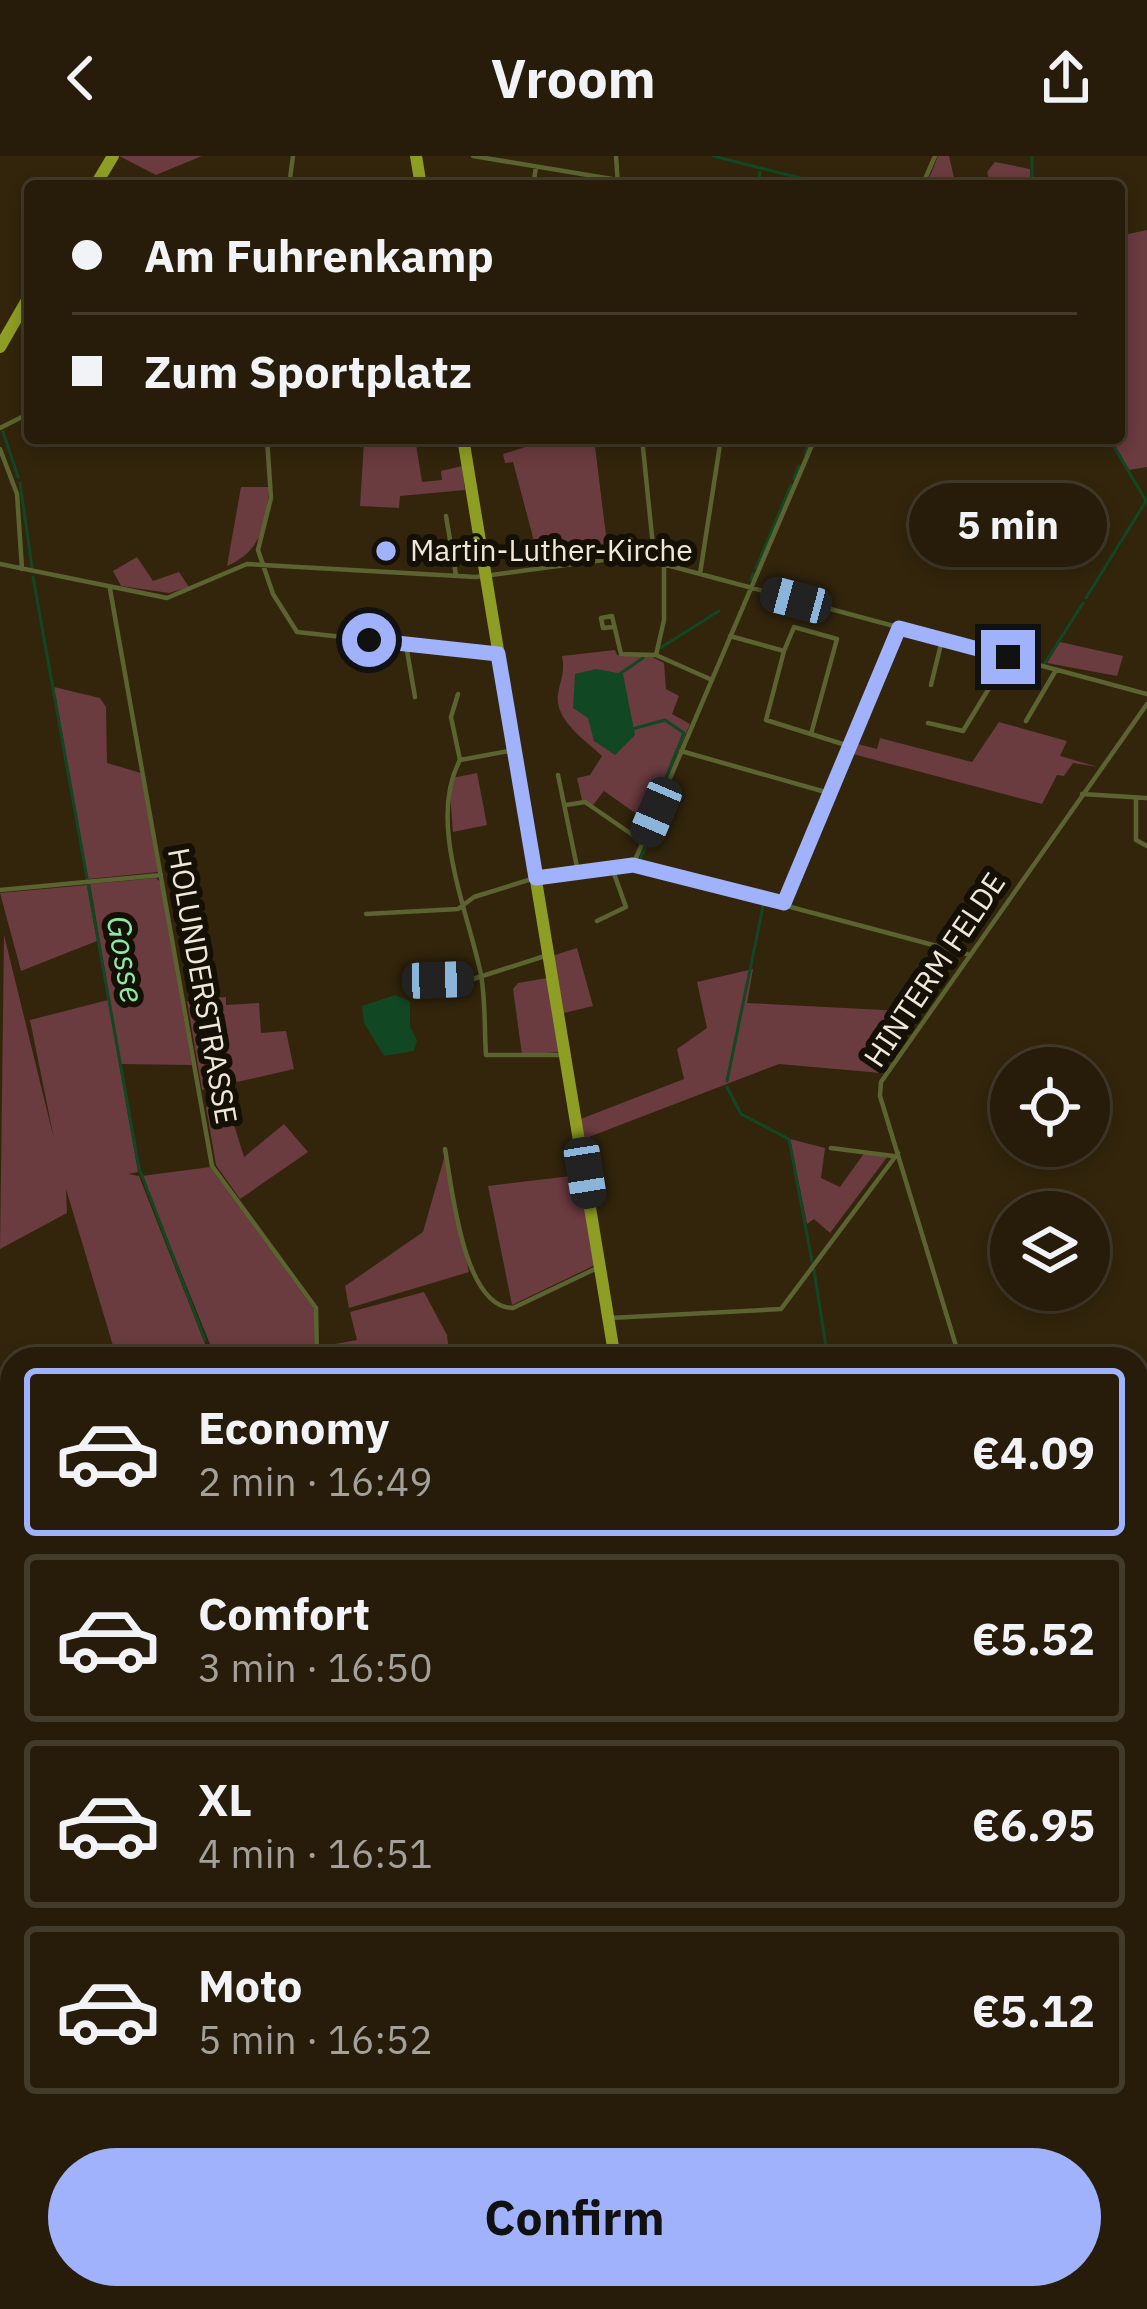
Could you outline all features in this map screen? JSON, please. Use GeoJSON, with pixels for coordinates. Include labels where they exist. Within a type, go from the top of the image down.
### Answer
{"type":"FeatureCollection","features":[{"type":"Feature","properties":{"kind":"main road"},"geometry":{"type":"LineString","coordinates":[[0,347],[24,306]]}},
{"type":"Feature","properties":{"kind":"main road"},"geometry":{"type":"LineString","coordinates":[[464,444],[613,1347]]}},
{"type":"Feature","properties":{"kind":"street"},"geometry":{"type":"LineString","coordinates":[[473,156],[604,180]]}},
{"type":"Feature","properties":{"kind":"street"},"geometry":{"type":"LineString","coordinates":[[534,180],[536,166]]}},
{"type":"Feature","properties":{"kind":"street"},"geometry":{"type":"LineString","coordinates":[[248,564],[258,550],[271,498],[267,444]]}},
{"type":"Feature","properties":{"kind":"street"},"geometry":{"type":"LineString","coordinates":[[643,444],[652,546],[649,560]]}},
{"type":"Feature","properties":{"kind":"street"},"geometry":{"type":"LineString","coordinates":[[700,574],[720,444]]}},
{"type":"Feature","properties":{"kind":"street"},"geometry":{"type":"LineString","coordinates":[[633,865],[812,444]]}},
{"type":"Feature","properties":{"kind":"street"},"geometry":{"type":"LineString","coordinates":[[0,449],[17,494],[22,568]]}},
{"type":"Feature","properties":{"kind":"street"},"geometry":{"type":"LineString","coordinates":[[446,516],[456,575]]}},
{"type":"Feature","properties":{"kind":"street"},"geometry":{"type":"LineString","coordinates":[[258,550],[267,562],[273,594],[297,632],[498,654]]}},
{"type":"Feature","properties":{"kind":"street"},"geometry":{"type":"LineString","coordinates":[[0,564],[110,590],[182,596],[248,564],[267,562],[485,576],[614,556],[649,560],[1147,694]]}},
{"type":"Feature","properties":{"kind":"street"},"geometry":{"type":"LineString","coordinates":[[656,655],[664,620],[664,564]]}},
{"type":"Feature","properties":{"kind":"street","name":"HOLUNDERSTRASSE"},"geometry":{"type":"LineString","coordinates":[[110,590],[212,1166],[316,1307],[316,1347]]}},
{"type":"Feature","properties":{"kind":"street"},"geometry":{"type":"LineString","coordinates":[[614,627],[619,653],[656,655],[712,680]]}},
{"type":"Feature","properties":{"kind":"street"},"geometry":{"type":"LineString","coordinates":[[811,734],[837,639],[794,627],[766,721],[849,746]]}},
{"type":"Feature","properties":{"kind":"street"},"geometry":{"type":"LineString","coordinates":[[784,903],[899,628]]}},
{"type":"Feature","properties":{"kind":"street"},"geometry":{"type":"LineString","coordinates":[[730,636],[784,651]]}},
{"type":"Feature","properties":{"kind":"street"},"geometry":{"type":"LineString","coordinates":[[931,685],[942,640]]}},
{"type":"Feature","properties":{"kind":"street"},"geometry":{"type":"LineString","coordinates":[[406,645],[415,697]]}},
{"type":"Feature","properties":{"kind":"street"},"geometry":{"type":"LineString","coordinates":[[928,722],[963,731],[1008,657]]}},
{"type":"Feature","properties":{"kind":"street"},"geometry":{"type":"LineString","coordinates":[[1026,722],[1056,670]]}},
{"type":"Feature","properties":{"kind":"street"},"geometry":{"type":"LineString","coordinates":[[458,694],[451,717],[460,760],[445,793],[462,907],[481,976],[486,1055],[565,1054]]}},
{"type":"Feature","properties":{"kind":"street","name":"HINTERM FELDE"},"geometry":{"type":"LineString","coordinates":[[956,1347],[896,1155],[881,1082],[1147,704]]}},
{"type":"Feature","properties":{"kind":"street"},"geometry":{"type":"LineString","coordinates":[[460,760],[514,750]]}},
{"type":"Feature","properties":{"kind":"street"},"geometry":{"type":"LineString","coordinates":[[681,751],[829,794]]}},
{"type":"Feature","properties":{"kind":"street"},"geometry":{"type":"LineString","coordinates":[[558,775],[578,872]]}},
{"type":"Feature","properties":{"kind":"street"},"geometry":{"type":"LineString","coordinates":[[1082,794],[1147,798]]}},
{"type":"Feature","properties":{"kind":"street"},"geometry":{"type":"LineString","coordinates":[[1136,798],[1136,840],[1147,846]]}},
{"type":"Feature","properties":{"kind":"street"},"geometry":{"type":"LineString","coordinates":[[566,805],[585,802],[643,842]]}},
{"type":"Feature","properties":{"kind":"street"},"geometry":{"type":"LineString","coordinates":[[366,914],[462,907],[536,878],[633,865],[968,954]]}},
{"type":"Feature","properties":{"kind":"street"},"geometry":{"type":"LineString","coordinates":[[597,921],[626,907],[612,868]]}},
{"type":"Feature","properties":{"kind":"street"},"geometry":{"type":"LineString","coordinates":[[0,890],[161,874]]}},
{"type":"Feature","properties":{"kind":"street"},"geometry":{"type":"LineString","coordinates":[[433,980],[481,976],[548,956]]}},
{"type":"Feature","properties":{"kind":"street"},"geometry":{"type":"LineString","coordinates":[[831,1148],[896,1155]]}},
{"type":"Feature","properties":{"kind":"street"},"geometry":{"type":"LineString","coordinates":[[445,1149],[471,1272],[498,1304],[513,1308],[599,1268]]}},
{"type":"Feature","properties":{"kind":"street"},"geometry":{"type":"LineString","coordinates":[[608,1318],[781,1309],[896,1155]]}},
{"type":"Feature","properties":{"kind":"shaded area"},"geometry":{"type":"Polygon","coordinates":[[[119,156],[202,156],[156,175],[119,156]]]}},
{"type":"Feature","properties":{"kind":"shaded area"},"geometry":{"type":"Polygon","coordinates":[[[938,156],[949,156],[955,180],[928,180],[938,156]]]}},
{"type":"Feature","properties":{"kind":"shaded area"},"geometry":{"type":"Polygon","coordinates":[[[995,162],[1030,169],[1030,180],[989,180],[987,172],[995,162]]]}},
{"type":"Feature","properties":{"kind":"shaded area"},"geometry":{"type":"Polygon","coordinates":[[[1147,230],[1147,467],[1129,470],[1114,444],[1125,444],[1125,235],[1147,230]]]}},
{"type":"Feature","properties":{"kind":"shaded area"},"geometry":{"type":"Polygon","coordinates":[[[364,444],[416,444],[422,482],[442,480],[441,471],[462,466],[465,490],[400,496],[399,508],[360,506],[364,444]]]}},
{"type":"Feature","properties":{"kind":"shaded area"},"geometry":{"type":"Polygon","coordinates":[[[535,444],[595,444],[608,552],[539,560],[513,462],[505,463],[503,454],[535,444]]]}},
{"type":"Feature","properties":{"kind":"shaded area"},"geometry":{"type":"Polygon","coordinates":[[[241,487],[269,487],[266,513],[255,544],[227,566],[241,487]]]}},
{"type":"Feature","properties":{"kind":"shaded area"},"geometry":{"type":"Polygon","coordinates":[[[137,557],[153,581],[179,572],[189,587],[169,593],[121,586],[113,571],[137,557]]]}},
{"type":"Feature","properties":{"kind":"shaded area"},"geometry":{"type":"Polygon","coordinates":[[[1060,642],[1123,656],[1117,676],[1047,663],[1060,642]]]}},
{"type":"Feature","properties":{"kind":"shaded area"},"geometry":{"type":"Polygon","coordinates":[[[615,650],[617,655],[650,656],[664,663],[666,689],[679,696],[672,714],[690,724],[648,822],[604,791],[593,805],[582,800],[577,778],[590,775],[602,756],[572,729],[558,703],[562,656],[615,650]]]}},
{"type":"Feature","properties":{"kind":"shaded area"},"geometry":{"type":"Polygon","coordinates":[[[596,669],[623,674],[635,735],[615,755],[594,741],[588,718],[573,708],[575,674],[596,669]]]}},
{"type":"Feature","properties":{"kind":"shaded area"},"geometry":{"type":"Polygon","coordinates":[[[54,687],[100,698],[106,707],[107,763],[141,773],[158,872],[88,879],[54,687]]]}},
{"type":"Feature","properties":{"kind":"shaded area"},"geometry":{"type":"Polygon","coordinates":[[[999,722],[1067,741],[1060,756],[1098,767],[1073,763],[1064,776],[1057,775],[1042,804],[849,753],[854,743],[877,749],[880,738],[972,762],[999,722]]]}},
{"type":"Feature","properties":{"kind":"shaded area"},"geometry":{"type":"Polygon","coordinates":[[[477,773],[487,825],[453,832],[449,784],[452,778],[477,773]]]}},
{"type":"Feature","properties":{"kind":"shaded area"},"geometry":{"type":"Polygon","coordinates":[[[156,878],[192,1065],[121,1064],[90,884],[156,878]]]}},
{"type":"Feature","properties":{"kind":"shaded area"},"geometry":{"type":"Polygon","coordinates":[[[87,885],[97,941],[21,971],[0,893],[87,885]]]}},
{"type":"Feature","properties":{"kind":"shaded area"},"geometry":{"type":"Polygon","coordinates":[[[4,935],[54,1139],[30,1020],[108,1000],[138,1172],[128,1174],[139,1176],[206,1347],[113,1347],[66,1189],[67,1213],[0,1249],[4,935]]]}},
{"type":"Feature","properties":{"kind":"shaded area"},"geometry":{"type":"Polygon","coordinates":[[[577,948],[593,1006],[560,1014],[552,956],[577,948]]]}},
{"type":"Feature","properties":{"kind":"shaded area"},"geometry":{"type":"Polygon","coordinates":[[[753,969],[747,1003],[923,1012],[881,1073],[779,1064],[581,1140],[578,1120],[684,1079],[677,1049],[707,1028],[697,982],[753,969]]]}},
{"type":"Feature","properties":{"kind":"shaded area"},"geometry":{"type":"Polygon","coordinates":[[[547,978],[559,1052],[522,1055],[513,989],[518,983],[547,978]]]}},
{"type":"Feature","properties":{"kind":"shaded area"},"geometry":{"type":"Polygon","coordinates":[[[395,995],[410,1001],[410,1027],[417,1040],[414,1051],[384,1056],[364,1023],[362,1006],[395,995]]]}},
{"type":"Feature","properties":{"kind":"shaded area"},"geometry":{"type":"Polygon","coordinates":[[[226,997],[226,1005],[259,1003],[261,1033],[286,1031],[294,1069],[202,1090],[187,1001],[226,997]]]}},
{"type":"Feature","properties":{"kind":"shaded area"},"geometry":{"type":"Polygon","coordinates":[[[228,1105],[244,1157],[284,1124],[308,1152],[240,1199],[216,1165],[206,1107],[228,1105]]]}},
{"type":"Feature","properties":{"kind":"shaded area"},"geometry":{"type":"Polygon","coordinates":[[[790,1139],[825,1148],[821,1178],[840,1187],[865,1152],[888,1156],[830,1233],[814,1219],[807,1224],[790,1139]]]}},
{"type":"Feature","properties":{"kind":"shaded area"},"geometry":{"type":"Polygon","coordinates":[[[445,1155],[469,1272],[349,1308],[345,1286],[423,1232],[445,1155]]]}},
{"type":"Feature","properties":{"kind":"shaded area"},"geometry":{"type":"Polygon","coordinates":[[[210,1167],[314,1309],[315,1347],[211,1347],[142,1176],[210,1167]]]}},
{"type":"Feature","properties":{"kind":"shaded area"},"geometry":{"type":"Polygon","coordinates":[[[579,1175],[595,1265],[512,1305],[488,1186],[579,1175]]]}},
{"type":"Feature","properties":{"kind":"shaded area"},"geometry":{"type":"Polygon","coordinates":[[[424,1292],[448,1347],[319,1347],[357,1340],[350,1312],[424,1292]]]}},
{"type":"Feature","properties":{"kind":"waterway"},"geometry":{"type":"LineString","coordinates":[[713,156],[808,180]]}},
{"type":"Feature","properties":{"kind":"waterway"},"geometry":{"type":"LineString","coordinates":[[1032,156],[1032,180]]}},
{"type":"Feature","properties":{"kind":"waterway"},"geometry":{"type":"LineString","coordinates":[[759,180],[760,172]]}},
{"type":"Feature","properties":{"kind":"waterway","name":"Gosse"},"geometry":{"type":"LineString","coordinates":[[3,432],[18,477]]}},
{"type":"Feature","properties":{"kind":"waterway"},"geometry":{"type":"LineString","coordinates":[[805,454],[809,444]]}},
{"type":"Feature","properties":{"kind":"waterway"},"geometry":{"type":"LineString","coordinates":[[1086,598],[1146,501],[1113,444]]}},
{"type":"Feature","properties":{"kind":"waterway"},"geometry":{"type":"LineString","coordinates":[[794,479],[799,466]]}},
{"type":"Feature","properties":{"kind":"waterway","name":"Gosse"},"geometry":{"type":"LineString","coordinates":[[20,483],[32,567]]}},
{"type":"Feature","properties":{"kind":"waterway"},"geometry":{"type":"LineString","coordinates":[[756,568],[791,485]]}},
{"type":"Feature","properties":{"kind":"waterway"},"geometry":{"type":"LineString","coordinates":[[751,580],[753,574]]}},
{"type":"Feature","properties":{"kind":"waterway","name":"Gosse"},"geometry":{"type":"LineString","coordinates":[[33,577],[139,1168],[205,1340]]}},
{"type":"Feature","properties":{"kind":"waterway"},"geometry":{"type":"LineString","coordinates":[[1045,663],[1083,603]]}},
{"type":"Feature","properties":{"kind":"waterway"},"geometry":{"type":"LineString","coordinates":[[660,648],[719,611]]}},
{"type":"Feature","properties":{"kind":"waterway"},"geometry":{"type":"LineString","coordinates":[[618,675],[643,658]]}},
{"type":"Feature","properties":{"kind":"waterway"},"geometry":{"type":"LineString","coordinates":[[632,729],[665,720],[684,733],[649,819]]}},
{"type":"Feature","properties":{"kind":"waterway"},"geometry":{"type":"LineString","coordinates":[[656,822],[640,860],[766,896]]}},
{"type":"Feature","properties":{"kind":"waterway"},"geometry":{"type":"LineString","coordinates":[[727,1081],[764,902]]}},
{"type":"Feature","properties":{"kind":"waterway"},"geometry":{"type":"LineString","coordinates":[[727,1087],[741,1114],[789,1139],[812,1261]]}},
{"type":"Feature","properties":{"kind":"waterway"},"geometry":{"type":"LineString","coordinates":[[814,1270],[826,1347]]}},
{"type":"Feature","properties":{"kind":"place","name":"Martin-Luther-Kirche"},"geometry":{"type":"Point","coordinates":[386,551]}},
{"type":"Feature","properties":{"kind":"route"},"geometry":{"type":"LineString","coordinates":[[369,640],[498,654],[536,878],[633,865],[784,903],[899,628],[1008,657]]}}]}
